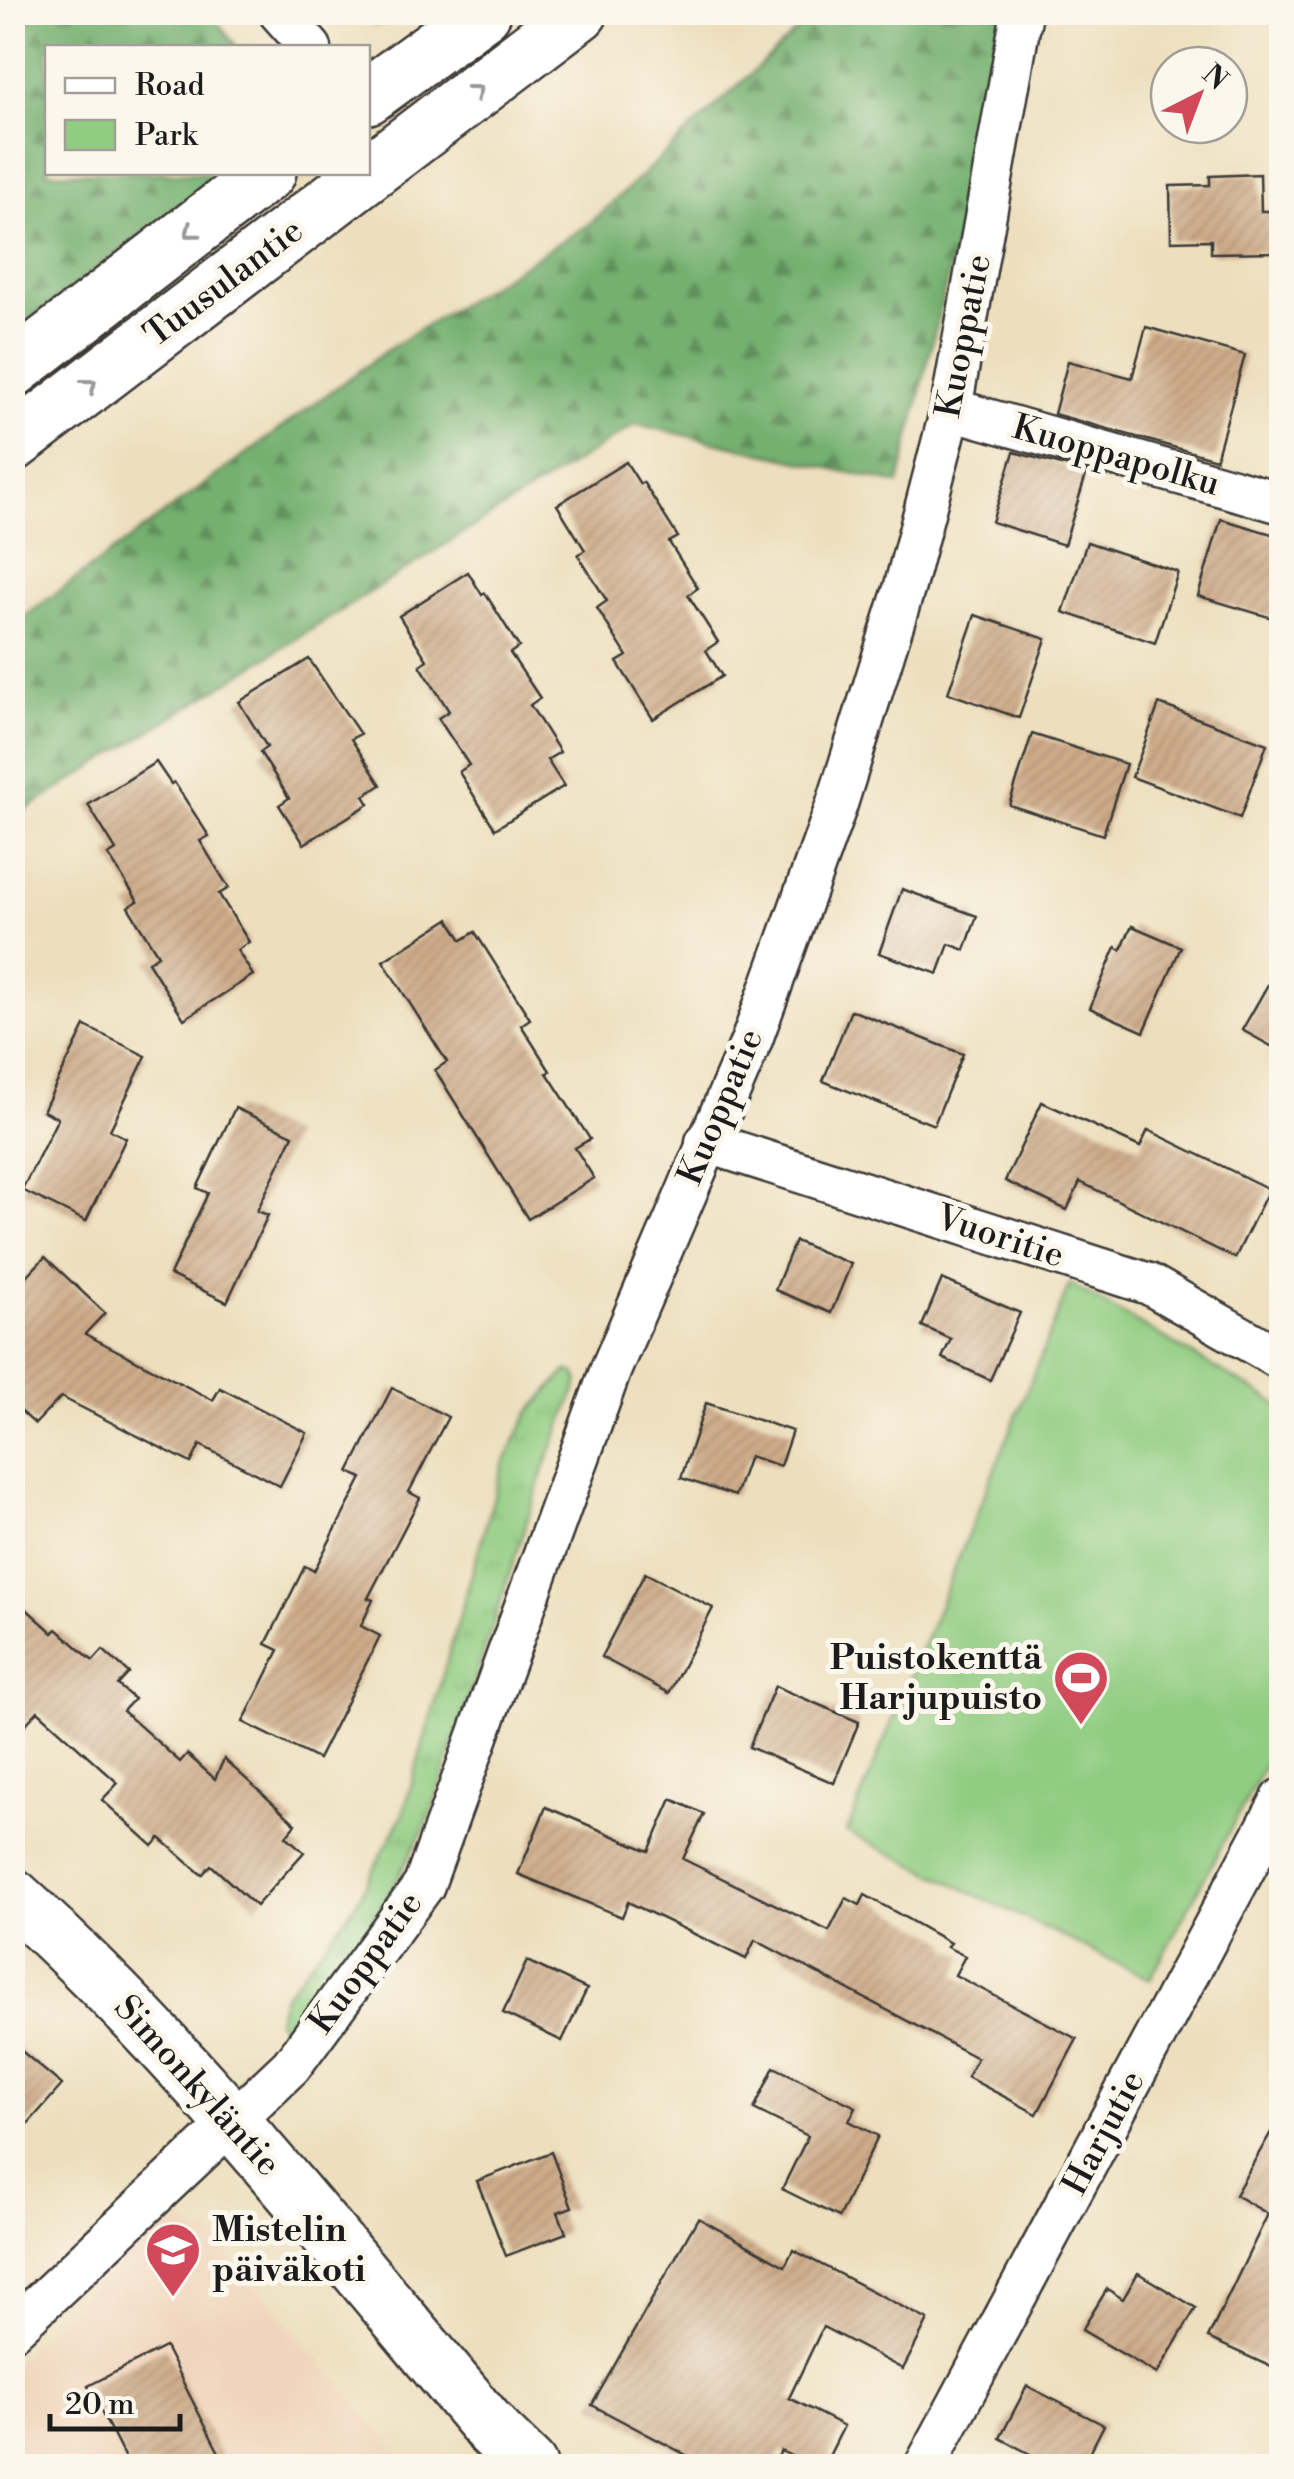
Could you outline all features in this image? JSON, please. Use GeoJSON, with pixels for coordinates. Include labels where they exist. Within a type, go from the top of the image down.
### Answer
{"type":"FeatureCollection","features":[{"type":"Feature","properties":{"kind":"main road"},"geometry":{"type":"LineString","coordinates":[[370,95],[482,12]]}},
{"type":"Feature","properties":{"kind":"main road","name":"Tuusulantie"},"geometry":{"type":"LineString","coordinates":[[383,132],[580,12]]}},
{"type":"Feature","properties":{"kind":"main road","name":"Tuusulantie"},"geometry":{"type":"LineString","coordinates":[[12,370],[264,175]]}},
{"type":"Feature","properties":{"kind":"main road","name":"Tuusulantie"},"geometry":{"type":"LineString","coordinates":[[12,444],[332,175]]}},
{"type":"Feature","properties":{"kind":"main road","name":"Simonkyläntie"},"geometry":{"type":"LineString","coordinates":[[12,1896],[95,1972],[232,2122],[493,2431],[528,2466]]}},
{"type":"Feature","properties":{"kind":"street"},"geometry":{"type":"LineString","coordinates":[[278,12],[308,45]]}},
{"type":"Feature","properties":{"kind":"street","name":"Kuoppatie"},"geometry":{"type":"LineString","coordinates":[[12,2330],[291,2066],[424,1885],[611,1369],[751,1042],[836,807],[905,586],[951,408],[1022,12]]}},
{"type":"Feature","properties":{"kind":"street","name":"Kuoppapolku"},"geometry":{"type":"LineString","coordinates":[[951,408],[1282,503]]}},
{"type":"Feature","properties":{"kind":"street","name":"Vuoritie"},"geometry":{"type":"LineString","coordinates":[[706,1142],[1149,1284],[1282,1360]]}},
{"type":"Feature","properties":{"kind":"street","name":"Harjutie"},"geometry":{"type":"LineString","coordinates":[[925,2466],[1282,1799]]}},
{"type":"Feature","properties":{"kind":"shaded area","name":"Mistelin päiväkoti"},"geometry":{"type":"Polygon","coordinates":[[[174,2222],[211,2234],[410,2466],[13,2466],[13,2363],[145,2236],[174,2222]]]}},
{"type":"Feature","properties":{"kind":"green space"},"geometry":{"type":"Polygon","coordinates":[[[13,12],[210,13],[235,45],[45,45],[45,175],[216,175],[13,332],[13,12]]]}},
{"type":"Feature","properties":{"kind":"green space"},"geometry":{"type":"Polygon","coordinates":[[[362,13],[442,13],[373,25],[362,13]]]}},
{"type":"Feature","properties":{"kind":"green space"},"geometry":{"type":"Polygon","coordinates":[[[816,13],[1010,13],[899,484],[636,424],[13,818],[13,625],[393,346],[592,222],[816,13]]]}},
{"type":"Feature","properties":{"kind":"green space"},"geometry":{"type":"Polygon","coordinates":[[[1070,1284],[1281,1406],[1281,1735],[1150,1979],[847,1832],[1070,1284]]]}},
{"type":"Feature","properties":{"kind":"green space"},"geometry":{"type":"Polygon","coordinates":[[[567,1371],[575,1373],[579,1382],[544,1469],[429,1819],[379,1914],[289,2035],[277,2021],[283,1997],[355,1905],[403,1814],[503,1465],[529,1413],[567,1371]]]}},
{"type":"Feature","properties":{"kind":"building"},"geometry":{"type":"Polygon","coordinates":[[[1260,174],[1261,211],[1282,211],[1282,252],[1211,253],[1211,240],[1171,241],[1170,186],[1210,185],[1210,176],[1260,174]]]}},
{"type":"Feature","properties":{"kind":"building"},"geometry":{"type":"Polygon","coordinates":[[[1146,327],[1245,355],[1216,459],[1054,414],[1068,361],[1132,378],[1146,327]]]}},
{"type":"Feature","properties":{"kind":"building"},"geometry":{"type":"Polygon","coordinates":[[[1014,452],[1087,472],[1064,545],[992,522],[1014,452]]]}},
{"type":"Feature","properties":{"kind":"building"},"geometry":{"type":"Polygon","coordinates":[[[626,462],[678,537],[669,542],[698,588],[688,595],[718,642],[706,650],[722,676],[653,719],[617,662],[627,656],[597,608],[607,601],[578,555],[585,550],[557,505],[626,462]]]}},
{"type":"Feature","properties":{"kind":"building"},"geometry":{"type":"Polygon","coordinates":[[[1221,519],[1282,537],[1282,621],[1198,596],[1221,519]]]}},
{"type":"Feature","properties":{"kind":"building"},"geometry":{"type":"Polygon","coordinates":[[[1087,542],[1178,572],[1155,643],[1063,612],[1087,542]]]}},
{"type":"Feature","properties":{"kind":"building"},"geometry":{"type":"Polygon","coordinates":[[[468,572],[519,647],[510,653],[540,698],[530,705],[560,752],[547,760],[564,786],[495,829],[459,772],[469,765],[438,718],[449,711],[420,665],[427,660],[399,616],[468,572]]]}},
{"type":"Feature","properties":{"kind":"building"},"geometry":{"type":"Polygon","coordinates":[[[975,615],[1046,639],[1019,718],[948,693],[975,615]]]}},
{"type":"Feature","properties":{"kind":"building"},"geometry":{"type":"Polygon","coordinates":[[[309,659],[360,734],[351,739],[381,785],[364,796],[369,804],[304,844],[279,805],[289,798],[260,752],[267,747],[239,702],[309,659]]]}},
{"type":"Feature","properties":{"kind":"building"},"geometry":{"type":"Polygon","coordinates":[[[1159,704],[1267,744],[1240,818],[1132,777],[1159,704]]]}},
{"type":"Feature","properties":{"kind":"building"},"geometry":{"type":"Polygon","coordinates":[[[1032,734],[1126,764],[1103,835],[1009,805],[1032,734]]]}},
{"type":"Feature","properties":{"kind":"building"},"geometry":{"type":"Polygon","coordinates":[[[156,762],[209,836],[200,841],[229,888],[219,894],[249,942],[237,950],[253,975],[184,1019],[148,962],[158,955],[128,907],[138,901],[108,855],[116,850],[88,805],[156,762]]]}},
{"type":"Feature","properties":{"kind":"building"},"geometry":{"type":"Polygon","coordinates":[[[902,889],[977,916],[965,950],[949,944],[938,974],[879,953],[902,889]]]}},
{"type":"Feature","properties":{"kind":"building"},"geometry":{"type":"Polygon","coordinates":[[[449,919],[462,940],[475,932],[530,1019],[521,1025],[590,1139],[575,1148],[594,1178],[528,1219],[435,1070],[447,1062],[383,961],[449,919]]]}},
{"type":"Feature","properties":{"kind":"building"},"geometry":{"type":"Polygon","coordinates":[[[1132,926],[1181,947],[1144,1032],[1090,1008],[1116,947],[1121,950],[1132,926]]]}},
{"type":"Feature","properties":{"kind":"building"},"geometry":{"type":"Polygon","coordinates":[[[1282,960],[1282,1052],[1242,1030],[1282,960]]]}},
{"type":"Feature","properties":{"kind":"building"},"geometry":{"type":"Polygon","coordinates":[[[851,1010],[963,1054],[934,1125],[823,1081],[851,1010]]]}},
{"type":"Feature","properties":{"kind":"building"},"geometry":{"type":"Polygon","coordinates":[[[85,1026],[146,1056],[110,1130],[126,1138],[86,1221],[22,1190],[58,1118],[43,1111],[85,1026]]]}},
{"type":"Feature","properties":{"kind":"building"},"geometry":{"type":"Polygon","coordinates":[[[1042,1102],[1140,1147],[1148,1130],[1269,1189],[1235,1258],[1080,1182],[1067,1210],[1005,1181],[1042,1102]]]}},
{"type":"Feature","properties":{"kind":"building"},"geometry":{"type":"Polygon","coordinates":[[[235,1108],[293,1135],[257,1211],[268,1215],[227,1302],[170,1275],[208,1193],[197,1188],[235,1108]]]}},
{"type":"Feature","properties":{"kind":"building"},"geometry":{"type":"Polygon","coordinates":[[[795,1241],[851,1264],[831,1313],[775,1290],[795,1241]]]}},
{"type":"Feature","properties":{"kind":"building"},"geometry":{"type":"Polygon","coordinates":[[[45,1257],[105,1313],[85,1334],[213,1400],[220,1388],[307,1433],[280,1486],[200,1445],[191,1463],[61,1397],[35,1424],[12,1403],[12,1292],[45,1257]]]}},
{"type":"Feature","properties":{"kind":"building"},"geometry":{"type":"Polygon","coordinates":[[[942,1279],[1020,1313],[990,1380],[942,1358],[951,1339],[922,1326],[942,1279]]]}},
{"type":"Feature","properties":{"kind":"building"},"geometry":{"type":"Polygon","coordinates":[[[392,1388],[448,1417],[409,1492],[420,1498],[368,1598],[373,1600],[361,1626],[380,1636],[318,1759],[243,1722],[279,1650],[266,1644],[305,1566],[314,1571],[362,1478],[349,1472],[392,1388]]]}},
{"type":"Feature","properties":{"kind":"building"},"geometry":{"type":"Polygon","coordinates":[[[706,1403],[792,1431],[780,1466],[749,1456],[735,1496],[681,1478],[706,1403]]]}},
{"type":"Feature","properties":{"kind":"building"},"geometry":{"type":"Polygon","coordinates":[[[645,1573],[713,1608],[669,1693],[601,1657],[645,1573]]]}},
{"type":"Feature","properties":{"kind":"building"},"geometry":{"type":"Polygon","coordinates":[[[12,1596],[53,1633],[57,1629],[93,1661],[103,1650],[129,1673],[118,1685],[134,1699],[123,1711],[180,1762],[187,1754],[215,1779],[224,1759],[296,1824],[286,1836],[304,1852],[256,1906],[211,1865],[202,1875],[160,1838],[153,1846],[102,1800],[118,1783],[38,1711],[12,1739],[12,1596]]]}},
{"type":"Feature","properties":{"kind":"building"},"geometry":{"type":"Polygon","coordinates":[[[775,1686],[859,1722],[834,1783],[749,1747],[775,1686]]]}},
{"type":"Feature","properties":{"kind":"building"},"geometry":{"type":"Polygon","coordinates":[[[672,1799],[704,1814],[683,1859],[829,1931],[846,1898],[860,1905],[865,1895],[950,1943],[947,1947],[965,1956],[955,1975],[1077,2039],[1037,2114],[967,2077],[977,2058],[755,1940],[746,1959],[628,1902],[622,1917],[518,1874],[546,1807],[649,1851],[672,1799]]]}},
{"type":"Feature","properties":{"kind":"building"},"geometry":{"type":"Polygon","coordinates":[[[527,1961],[587,1989],[562,2041],[503,2013],[527,1961]]]}},
{"type":"Feature","properties":{"kind":"building"},"geometry":{"type":"Polygon","coordinates":[[[12,2043],[62,2085],[12,2142],[12,2043]]]}},
{"type":"Feature","properties":{"kind":"building"},"geometry":{"type":"Polygon","coordinates":[[[774,2067],[856,2107],[849,2121],[878,2136],[839,2217],[782,2189],[808,2136],[754,2109],[774,2067]]]}},
{"type":"Feature","properties":{"kind":"building"},"geometry":{"type":"Polygon","coordinates":[[[1282,2113],[1282,2372],[1208,2338],[1268,2214],[1235,2195],[1282,2113]]]}},
{"type":"Feature","properties":{"kind":"building"},"geometry":{"type":"Polygon","coordinates":[[[551,2152],[572,2207],[558,2212],[566,2233],[506,2256],[477,2181],[551,2152]]]}},
{"type":"Feature","properties":{"kind":"building"},"geometry":{"type":"Polygon","coordinates":[[[698,2218],[785,2266],[793,2250],[928,2320],[903,2369],[823,2327],[789,2398],[844,2426],[824,2466],[811,2466],[781,2451],[773,2466],[707,2466],[592,2405],[698,2218]]]}},
{"type":"Feature","properties":{"kind":"building"},"geometry":{"type":"Polygon","coordinates":[[[1138,2273],[1196,2308],[1157,2374],[1082,2330],[1107,2289],[1123,2299],[1138,2273]]]}},
{"type":"Feature","properties":{"kind":"building"},"geometry":{"type":"Polygon","coordinates":[[[165,2347],[226,2466],[129,2466],[88,2386],[165,2347]]]}},
{"type":"Feature","properties":{"kind":"building"},"geometry":{"type":"Polygon","coordinates":[[[1027,2386],[1104,2425],[1083,2466],[1024,2466],[1030,2454],[1000,2438],[1027,2386]]]}},
{"type":"Feature","properties":{"kind":"place","name":"Puistokenttä Harjupuisto"},"geometry":{"type":"Point","coordinates":[1081,1727]}},
{"type":"Feature","properties":{"kind":"place","name":"Mistelin päiväkoti"},"geometry":{"type":"Point","coordinates":[173,2299]}}]}
